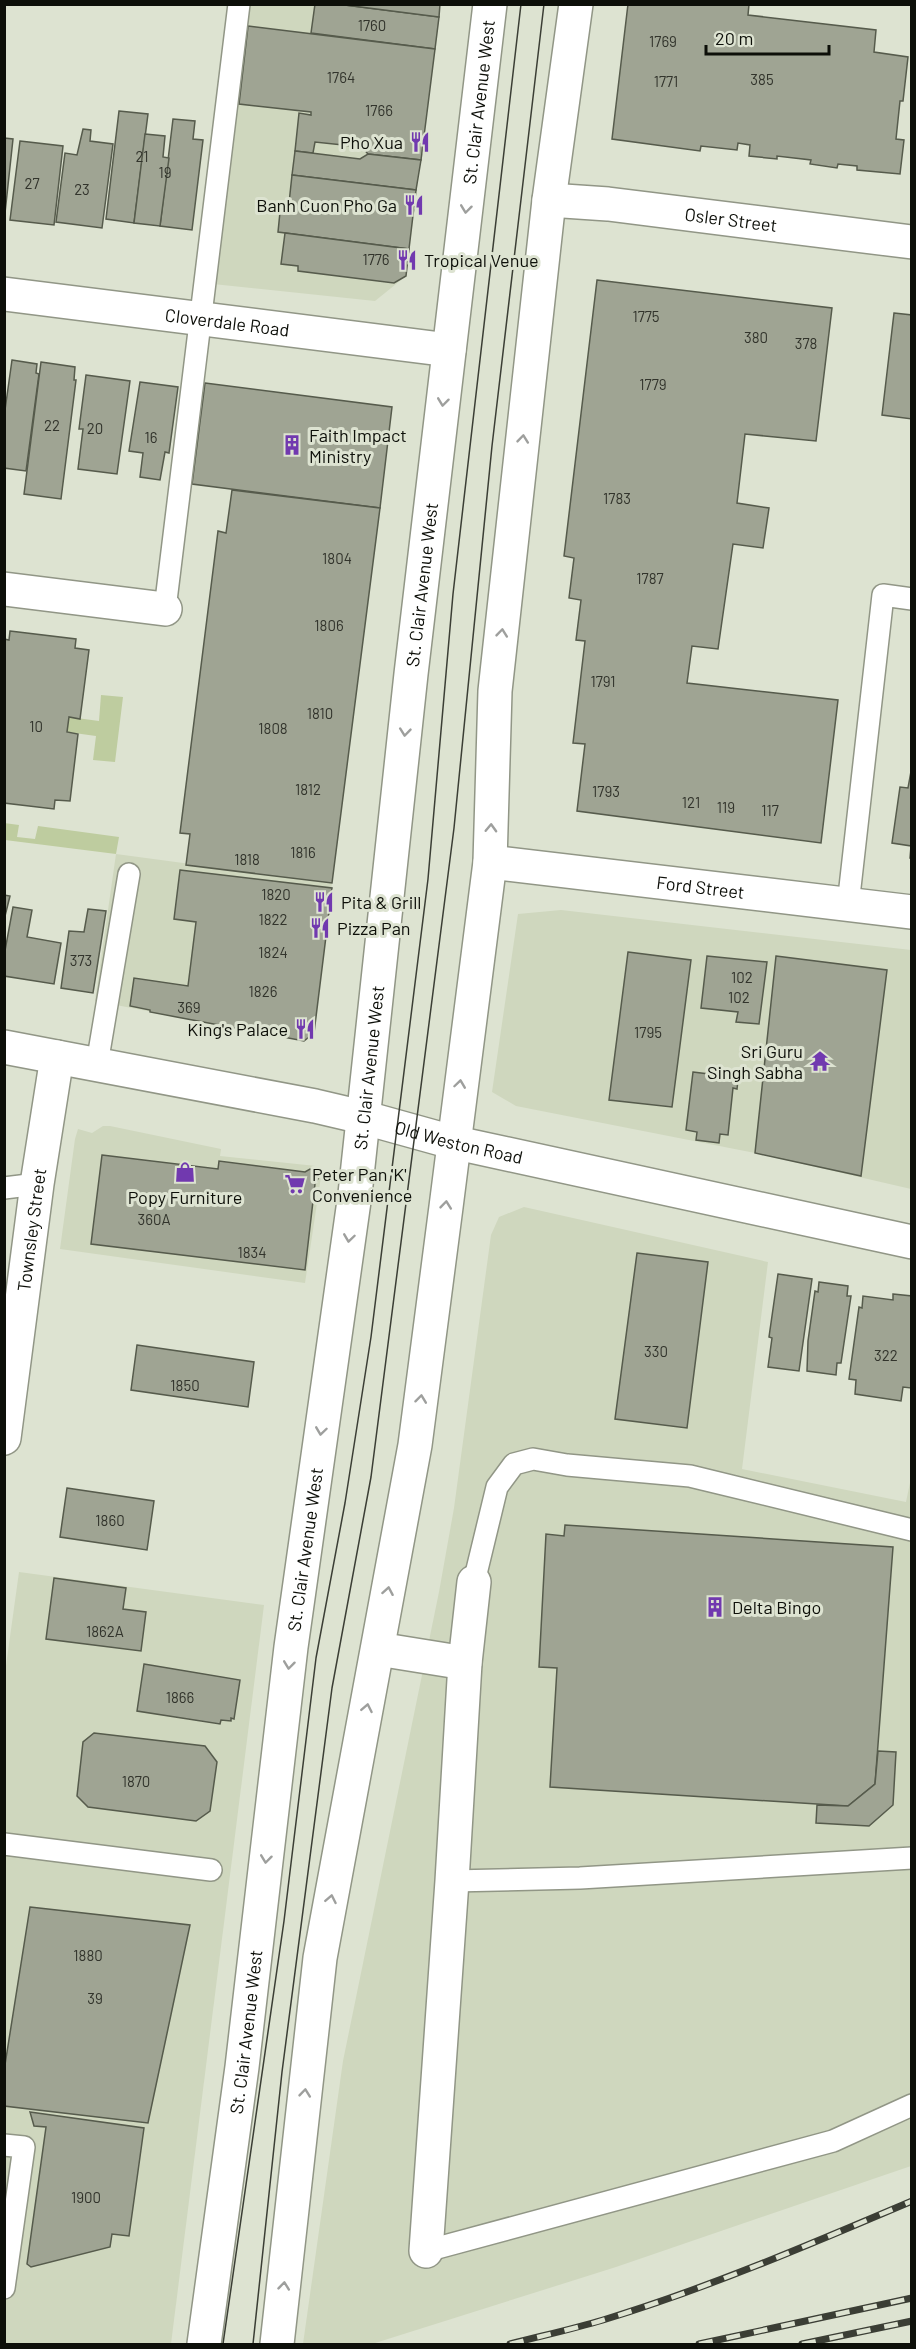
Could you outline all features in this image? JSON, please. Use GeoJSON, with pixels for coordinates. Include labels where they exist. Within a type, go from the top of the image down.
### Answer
{"type":"FeatureCollection","features":[{"type":"Feature","properties":{"kind":"main road","name":"St. Clair Avenue West"},"geometry":{"type":"LineString","coordinates":[[204,2344],[242,2067],[291,1647],[355,1194],[490,4]]}},
{"type":"Feature","properties":{"kind":"main road"},"geometry":{"type":"LineString","coordinates":[[277,2344],[320,1958],[415,1445],[452,1142],[490,862],[495,691],[549,200],[576,4]]}},
{"type":"Feature","properties":{"kind":"main road","name":"Osler Street"},"geometry":{"type":"LineString","coordinates":[[549,200],[620,206],[912,242]]}},
{"type":"Feature","properties":{"kind":"main road","name":"Cloverdale Road"},"geometry":{"type":"LineString","coordinates":[[4,294],[449,350]]}},
{"type":"Feature","properties":{"kind":"main road"},"geometry":{"type":"LineString","coordinates":[[4,589],[165,609]]}},
{"type":"Feature","properties":{"kind":"main road","name":"Ford Street"},"geometry":{"type":"LineString","coordinates":[[490,862],[912,912]]}},
{"type":"Feature","properties":{"kind":"main road","name":"Old Weston Road"},"geometry":{"type":"LineString","coordinates":[[4,1047],[363,1117],[452,1142],[912,1242]]}},
{"type":"Feature","properties":{"kind":"main road","name":"Townsley Street"},"geometry":{"type":"LineString","coordinates":[[4,1438],[37,1184],[57,1057]]}},
{"type":"Feature","properties":{"kind":"main road"},"geometry":{"type":"LineString","coordinates":[[426,2251],[465,1663],[474,1582]]}},
{"type":"Feature","properties":{"kind":"main road"},"geometry":{"type":"LineString","coordinates":[[378,1648],[465,1663]]}},
{"type":"Feature","properties":{"kind":"lane"},"geometry":{"type":"LineString","coordinates":[[165,609],[239,4]]}},
{"type":"Feature","properties":{"kind":"lane"},"geometry":{"type":"LineString","coordinates":[[848,905],[883,595],[912,598]]}},
{"type":"Feature","properties":{"kind":"lane"},"geometry":{"type":"LineString","coordinates":[[97,1064],[129,874]]}},
{"type":"Feature","properties":{"kind":"lane"},"geometry":{"type":"LineString","coordinates":[[4,1188],[37,1184]]}},
{"type":"Feature","properties":{"kind":"lane"},"geometry":{"type":"LineString","coordinates":[[474,1582],[497,1487],[514,1464],[533,1459],[567,1465],[690,1476],[912,1530]]}},
{"type":"Feature","properties":{"kind":"lane"},"geometry":{"type":"LineString","coordinates":[[4,1844],[211,1870]]}},
{"type":"Feature","properties":{"kind":"lane"},"geometry":{"type":"LineString","coordinates":[[452,1881],[580,1878],[912,1858]]}},
{"type":"Feature","properties":{"kind":"lane"},"geometry":{"type":"LineString","coordinates":[[426,2251],[833,2141],[912,2105]]}},
{"type":"Feature","properties":{"kind":"lane"},"geometry":{"type":"LineString","coordinates":[[4,2145],[24,2147],[4,2288]]}},
{"type":"Feature","properties":{"kind":"shaded area"},"geometry":{"type":"Polygon","coordinates":[[[248,5],[440,5],[406,276],[375,301],[213,284],[248,5]]]}},
{"type":"Feature","properties":{"kind":"shaded area"},"geometry":{"type":"Polygon","coordinates":[[[116,854],[332,883],[314,1033],[304,1041],[95,1001],[116,854]]]}},
{"type":"Feature","properties":{"kind":"shaded area"},"geometry":{"type":"Polygon","coordinates":[[[561,910],[911,950],[911,1189],[755,1153],[516,1106],[492,1092],[518,914],[561,910]]]}},
{"type":"Feature","properties":{"kind":"shaded area"},"geometry":{"type":"Polygon","coordinates":[[[103,1126],[221,1149],[220,1156],[316,1166],[322,1170],[305,1283],[60,1249],[78,1129],[92,1133],[103,1126]]]}},
{"type":"Feature","properties":{"kind":"shaded area"},"geometry":{"type":"Polygon","coordinates":[[[524,1207],[768,1262],[742,1469],[906,1502],[911,1478],[911,2166],[616,2267],[372,2344],[303,2344],[343,2061],[439,1592],[454,1508],[491,1235],[499,1217],[524,1207]]]}},
{"type":"Feature","properties":{"kind":"shaded area"},"geometry":{"type":"Polygon","coordinates":[[[19,1572],[264,1605],[171,2344],[5,2344],[4,1680],[19,1572]]]}},
{"type":"Feature","properties":{"kind":"green space"},"geometry":{"type":"Polygon","coordinates":[[[101,695],[123,697],[115,762],[93,760],[96,736],[67,732],[69,717],[99,721],[101,695]]]}},
{"type":"Feature","properties":{"kind":"green space"},"geometry":{"type":"Polygon","coordinates":[[[4,823],[19,825],[17,837],[35,839],[38,826],[119,837],[116,854],[5,840],[4,823]]]}},
{"type":"Feature","properties":{"kind":"building"},"geometry":{"type":"Polygon","coordinates":[[[315,4],[337,4],[439,17],[435,49],[311,33],[315,4]]]}},
{"type":"Feature","properties":{"kind":"building"},"geometry":{"type":"Polygon","coordinates":[[[337,4],[440,4],[439,17],[337,4]]]}},
{"type":"Feature","properties":{"kind":"building"},"geometry":{"type":"Polygon","coordinates":[[[628,4],[749,4],[748,15],[876,30],[874,52],[908,57],[896,139],[904,140],[900,174],[857,170],[857,166],[838,164],[837,168],[810,164],[811,160],[777,156],[777,159],[749,156],[750,145],[738,143],[737,150],[701,146],[700,151],[612,139],[628,4]]]}},
{"type":"Feature","properties":{"kind":"building"},"geometry":{"type":"Polygon","coordinates":[[[248,26],[435,49],[421,160],[368,154],[362,147],[315,142],[313,153],[295,151],[299,113],[311,115],[311,112],[239,104],[248,26]]]}},
{"type":"Feature","properties":{"kind":"building"},"geometry":{"type":"Polygon","coordinates":[[[119,111],[148,114],[134,223],[106,219],[119,111]]]}},
{"type":"Feature","properties":{"kind":"building"},"geometry":{"type":"Polygon","coordinates":[[[173,119],[195,121],[193,139],[203,140],[192,230],[160,226],[173,119]]]}},
{"type":"Feature","properties":{"kind":"building"},"geometry":{"type":"Polygon","coordinates":[[[83,129],[91,130],[90,141],[113,144],[102,228],[56,222],[65,153],[77,155],[83,129]]]}},
{"type":"Feature","properties":{"kind":"building"},"geometry":{"type":"Polygon","coordinates":[[[145,134],[165,136],[163,157],[169,158],[160,226],[134,223],[145,134]]]}},
{"type":"Feature","properties":{"kind":"building"},"geometry":{"type":"Polygon","coordinates":[[[4,138],[13,139],[5,213],[4,213],[4,138]]]}},
{"type":"Feature","properties":{"kind":"building"},"geometry":{"type":"Polygon","coordinates":[[[20,141],[63,146],[54,225],[10,220],[20,141]]]}},
{"type":"Feature","properties":{"kind":"building"},"geometry":{"type":"Polygon","coordinates":[[[295,151],[360,159],[368,154],[421,160],[416,190],[292,175],[295,151]]]}},
{"type":"Feature","properties":{"kind":"building"},"geometry":{"type":"Polygon","coordinates":[[[292,175],[416,190],[409,249],[278,232],[281,202],[289,203],[292,175]]]}},
{"type":"Feature","properties":{"kind":"building"},"geometry":{"type":"Polygon","coordinates":[[[285,233],[409,249],[406,276],[394,283],[298,271],[298,266],[281,264],[285,233]]]}},
{"type":"Feature","properties":{"kind":"building"},"geometry":{"type":"Polygon","coordinates":[[[597,280],[832,308],[816,441],[745,434],[737,503],[769,508],[763,548],[733,544],[718,649],[692,646],[687,683],[838,700],[821,843],[577,811],[585,744],[573,743],[585,641],[576,640],[581,600],[569,598],[574,558],[564,556],[597,280]]]}},
{"type":"Feature","properties":{"kind":"building"},"geometry":{"type":"Polygon","coordinates":[[[894,313],[912,315],[912,419],[882,415],[894,313]]]}},
{"type":"Feature","properties":{"kind":"building"},"geometry":{"type":"Polygon","coordinates":[[[12,360],[37,364],[36,373],[39,374],[26,471],[4,468],[4,417],[12,360]]]}},
{"type":"Feature","properties":{"kind":"building"},"geometry":{"type":"Polygon","coordinates":[[[41,362],[75,367],[74,380],[76,380],[61,499],[24,494],[41,362]]]}},
{"type":"Feature","properties":{"kind":"building"},"geometry":{"type":"Polygon","coordinates":[[[86,375],[130,381],[117,474],[78,469],[83,429],[79,429],[86,375]]]}},
{"type":"Feature","properties":{"kind":"building"},"geometry":{"type":"Polygon","coordinates":[[[140,382],[178,387],[169,453],[165,452],[160,480],[140,477],[143,453],[129,451],[140,382]]]}},
{"type":"Feature","properties":{"kind":"building","name":"Faith Impact Ministry"},"geometry":{"type":"Polygon","coordinates":[[[205,383],[392,407],[380,508],[192,484],[205,383]]]}},
{"type":"Feature","properties":{"kind":"building"},"geometry":{"type":"Polygon","coordinates":[[[232,490],[380,508],[332,883],[186,865],[190,834],[180,833],[218,531],[226,533],[232,490]]]}},
{"type":"Feature","properties":{"kind":"building"},"geometry":{"type":"Polygon","coordinates":[[[10,631],[76,639],[75,648],[89,650],[80,719],[69,717],[67,732],[78,734],[70,801],[55,800],[54,809],[4,803],[4,639],[9,640],[10,631]]]}},
{"type":"Feature","properties":{"kind":"building"},"geometry":{"type":"Polygon","coordinates":[[[912,766],[912,858],[910,858],[911,846],[892,843],[900,787],[908,788],[912,766]]]}},
{"type":"Feature","properties":{"kind":"building"},"geometry":{"type":"Polygon","coordinates":[[[180,870],[332,888],[314,1033],[304,1041],[150,1012],[150,1010],[130,1006],[134,978],[188,986],[196,922],[174,919],[180,870]]]}},
{"type":"Feature","properties":{"kind":"building"},"geometry":{"type":"Polygon","coordinates":[[[4,895],[10,896],[4,920],[4,895]]]}},
{"type":"Feature","properties":{"kind":"building"},"geometry":{"type":"Polygon","coordinates":[[[13,907],[32,910],[27,937],[61,943],[54,984],[4,976],[4,956],[13,907]]]}},
{"type":"Feature","properties":{"kind":"building"},"geometry":{"type":"Polygon","coordinates":[[[88,909],[106,911],[93,993],[61,988],[69,931],[84,932],[88,909]]]}},
{"type":"Feature","properties":{"kind":"building"},"geometry":{"type":"Polygon","coordinates":[[[628,952],[691,960],[672,1107],[609,1100],[628,952]]]}},
{"type":"Feature","properties":{"kind":"building"},"geometry":{"type":"Polygon","coordinates":[[[707,956],[767,962],[759,1024],[736,1022],[738,1012],[701,1008],[707,956]]]}},
{"type":"Feature","properties":{"kind":"building","name":"Sri Guru Singh Sabha"},"geometry":{"type":"Polygon","coordinates":[[[776,956],[887,970],[861,1176],[755,1153],[776,956]]]}},
{"type":"Feature","properties":{"kind":"building"},"geometry":{"type":"Polygon","coordinates":[[[693,1072],[733,1077],[738,1080],[737,1089],[733,1088],[728,1135],[720,1134],[719,1143],[696,1140],[697,1132],[686,1130],[693,1072]]]}},
{"type":"Feature","properties":{"kind":"building"},"geometry":{"type":"Polygon","coordinates":[[[102,1155],[218,1169],[219,1161],[305,1172],[310,1169],[315,1171],[319,1177],[315,1184],[305,1270],[91,1244],[102,1155]]]}},
{"type":"Feature","properties":{"kind":"building"},"geometry":{"type":"Polygon","coordinates":[[[637,1253],[708,1262],[687,1428],[615,1419],[637,1253]]]}},
{"type":"Feature","properties":{"kind":"building"},"geometry":{"type":"Polygon","coordinates":[[[778,1274],[812,1279],[799,1371],[768,1367],[772,1338],[769,1337],[778,1274]]]}},
{"type":"Feature","properties":{"kind":"building"},"geometry":{"type":"Polygon","coordinates":[[[819,1282],[848,1286],[847,1296],[851,1296],[841,1363],[837,1363],[836,1375],[807,1371],[808,1341],[815,1291],[818,1292],[819,1282]]]}},
{"type":"Feature","properties":{"kind":"building"},"geometry":{"type":"Polygon","coordinates":[[[893,1294],[912,1296],[911,1388],[903,1387],[901,1401],[855,1394],[856,1380],[849,1379],[859,1307],[862,1308],[863,1296],[893,1300],[893,1294]]]}},
{"type":"Feature","properties":{"kind":"building"},"geometry":{"type":"Polygon","coordinates":[[[137,1345],[254,1362],[248,1407],[131,1390],[137,1345]]]}},
{"type":"Feature","properties":{"kind":"building"},"geometry":{"type":"Polygon","coordinates":[[[67,1488],[154,1501],[147,1550],[60,1537],[67,1488]]]}},
{"type":"Feature","properties":{"kind":"building","name":"Delta Bingo"},"geometry":{"type":"Polygon","coordinates":[[[565,1525],[893,1547],[875,1784],[848,1806],[550,1787],[557,1668],[539,1667],[546,1534],[564,1536],[565,1525]]]}},
{"type":"Feature","properties":{"kind":"building"},"geometry":{"type":"Polygon","coordinates":[[[54,1578],[126,1588],[123,1609],[146,1612],[141,1651],[46,1639],[54,1578]]]}},
{"type":"Feature","properties":{"kind":"building"},"geometry":{"type":"Polygon","coordinates":[[[144,1664],[240,1680],[234,1719],[221,1720],[220,1724],[137,1711],[144,1664]]]}},
{"type":"Feature","properties":{"kind":"building"},"geometry":{"type":"Polygon","coordinates":[[[94,1733],[205,1746],[217,1762],[210,1811],[196,1821],[88,1807],[77,1796],[83,1742],[94,1733]]]}},
{"type":"Feature","properties":{"kind":"building"},"geometry":{"type":"Polygon","coordinates":[[[878,1751],[896,1752],[893,1805],[869,1826],[816,1823],[817,1805],[848,1806],[875,1784],[878,1751]]]}},
{"type":"Feature","properties":{"kind":"building"},"geometry":{"type":"Polygon","coordinates":[[[30,1907],[190,1925],[148,2123],[4,2106],[4,2071],[30,1907]]]}},
{"type":"Feature","properties":{"kind":"building"},"geometry":{"type":"Polygon","coordinates":[[[30,2112],[144,2128],[129,2236],[112,2234],[110,2247],[31,2267],[27,2264],[46,2127],[34,2126],[30,2112]]]}},
{"type":"Feature","properties":{"kind":"tram line"},"geometry":{"type":"LineString","coordinates":[[223,2344],[284,1921],[316,1658],[345,1503],[371,1337],[428,879],[453,594],[521,4]]}},
{"type":"Feature","properties":{"kind":"tram line"},"geometry":{"type":"LineString","coordinates":[[253,2344],[282,2072],[332,1688],[371,1477],[454,828],[492,446],[544,4]]}},
{"type":"Feature","properties":{"kind":"railway"},"geometry":{"type":"LineString","coordinates":[[510,2344],[603,2320],[681,2294],[798,2249],[912,2201]]}},
{"type":"Feature","properties":{"kind":"railway"},"geometry":{"type":"LineString","coordinates":[[699,2344],[912,2298]]}},
{"type":"Feature","properties":{"kind":"railway"},"geometry":{"type":"LineString","coordinates":[[802,2344],[912,2321]]}},
{"type":"Feature","properties":{"kind":"place","name":"Pho Xua"},"geometry":{"type":"Point","coordinates":[420,142]}},
{"type":"Feature","properties":{"kind":"place","name":"Banh Cuon Pho Ga"},"geometry":{"type":"Point","coordinates":[414,205]}},
{"type":"Feature","properties":{"kind":"place","name":"Tropical Venue"},"geometry":{"type":"Point","coordinates":[407,260]}},
{"type":"Feature","properties":{"kind":"place","name":"Faith Impact Ministry"},"geometry":{"type":"Point","coordinates":[292,445]}},
{"type":"Feature","properties":{"kind":"place","name":"Pita & Grill"},"geometry":{"type":"Point","coordinates":[324,902]}},
{"type":"Feature","properties":{"kind":"place","name":"Pizza Pan"},"geometry":{"type":"Point","coordinates":[320,928]}},
{"type":"Feature","properties":{"kind":"place","name":"King's Palace"},"geometry":{"type":"Point","coordinates":[305,1029]}},
{"type":"Feature","properties":{"kind":"place","name":"Sri Guru Singh Sabha"},"geometry":{"type":"Point","coordinates":[820,1061]}},
{"type":"Feature","properties":{"kind":"place","name":"Popy Furniture"},"geometry":{"type":"Point","coordinates":[185,1172]}},
{"type":"Feature","properties":{"kind":"place","name":"Peter Pan 'K' Convenience"},"geometry":{"type":"Point","coordinates":[295,1184]}},
{"type":"Feature","properties":{"kind":"place","name":"Delta Bingo"},"geometry":{"type":"Point","coordinates":[715,1607]}}]}
